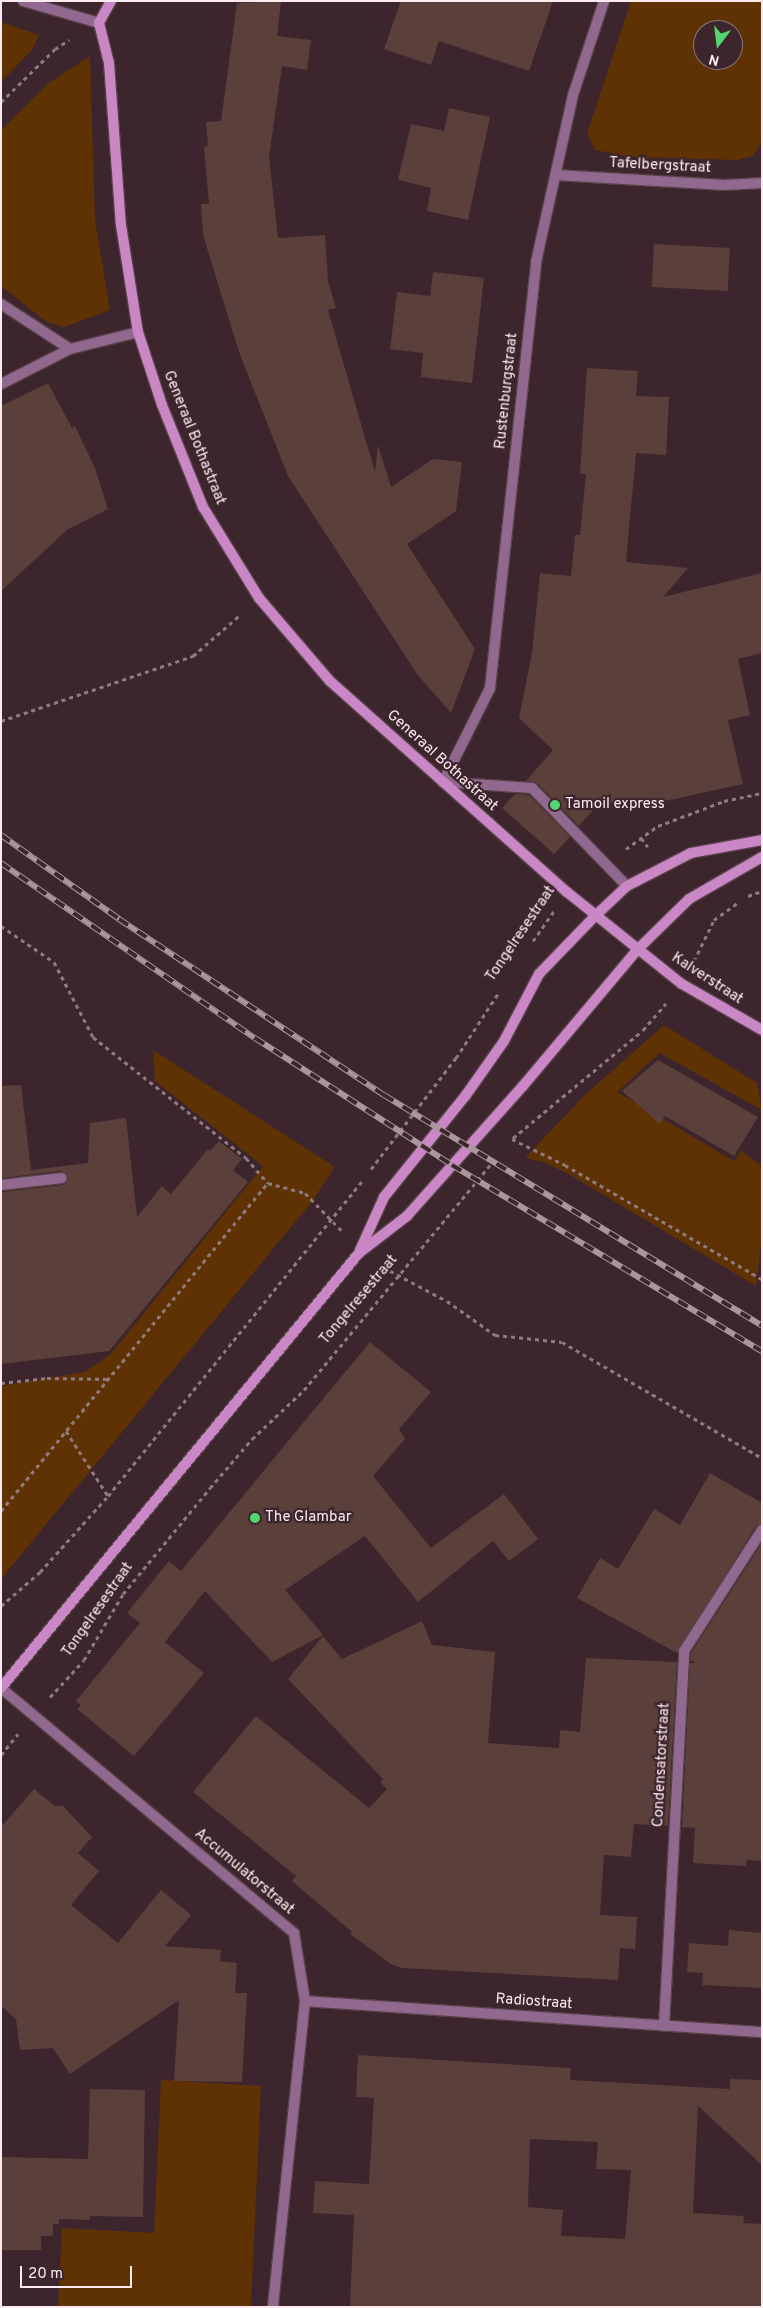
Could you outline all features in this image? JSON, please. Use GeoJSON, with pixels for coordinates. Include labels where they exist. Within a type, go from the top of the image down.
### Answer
{"type":"FeatureCollection","features":[{"type":"Feature","properties":{"kind":"main road"},"geometry":{"type":"LineString","coordinates":[[98,24],[111,1]]}},
{"type":"Feature","properties":{"kind":"main road","name":"Generaal Bothastraat"},"geometry":{"type":"LineString","coordinates":[[98,24],[109,63],[121,226],[138,332],[162,405],[203,507],[259,598],[330,681],[595,916]]}},
{"type":"Feature","properties":{"kind":"main road","name":"Tongelresestraat"},"geometry":{"type":"LineString","coordinates":[[359,1253],[384,1197],[466,1095],[504,1041],[538,974],[627,886],[692,853],[762,840]]}},
{"type":"Feature","properties":{"kind":"main road","name":"Tongelresestraat"},"geometry":{"type":"LineString","coordinates":[[1,1688],[359,1253],[407,1216],[522,1086],[638,949],[689,899],[762,857]]}},
{"type":"Feature","properties":{"kind":"main road","name":"Kalverstraat"},"geometry":{"type":"LineString","coordinates":[[595,916],[682,984],[762,1030]]}},
{"type":"Feature","properties":{"kind":"street"},"geometry":{"type":"LineString","coordinates":[[23,1],[98,24]]}},
{"type":"Feature","properties":{"kind":"street","name":"Rustenburgstraat"},"geometry":{"type":"LineString","coordinates":[[443,782],[490,688],[536,262],[573,95],[604,1]]}},
{"type":"Feature","properties":{"kind":"street","name":"Tafelbergstraat"},"geometry":{"type":"LineString","coordinates":[[556,175],[725,185],[762,183]]}},
{"type":"Feature","properties":{"kind":"street"},"geometry":{"type":"LineString","coordinates":[[1,304],[70,349]]}},
{"type":"Feature","properties":{"kind":"street"},"geometry":{"type":"LineString","coordinates":[[1,384],[70,349],[138,332]]}},
{"type":"Feature","properties":{"kind":"street"},"geometry":{"type":"LineString","coordinates":[[443,782],[532,788],[607,863],[627,886]]}},
{"type":"Feature","properties":{"kind":"street"},"geometry":{"type":"LineString","coordinates":[[1,1185],[62,1178]]}},
{"type":"Feature","properties":{"kind":"street","name":"Condensatorstraat"},"geometry":{"type":"LineString","coordinates":[[664,2026],[684,1652],[762,1530]]}},
{"type":"Feature","properties":{"kind":"street","name":"Accumulatorstraat"},"geometry":{"type":"LineString","coordinates":[[1,1688],[294,1933],[305,2001],[273,2307]]}},
{"type":"Feature","properties":{"kind":"street","name":"Radiostraat"},"geometry":{"type":"LineString","coordinates":[[305,2001],[762,2032]]}},
{"type":"Feature","properties":{"kind":"path"},"geometry":{"type":"LineString","coordinates":[[1,102],[55,49],[98,24]]}},
{"type":"Feature","properties":{"kind":"path"},"geometry":{"type":"LineString","coordinates":[[1,720],[193,656],[259,598]]}},
{"type":"Feature","properties":{"kind":"path"},"geometry":{"type":"LineString","coordinates":[[607,863],[658,826],[724,801],[762,793]]}},
{"type":"Feature","properties":{"kind":"path"},"geometry":{"type":"LineString","coordinates":[[507,1145],[643,1030],[682,984],[714,920],[743,899],[762,890]]}},
{"type":"Feature","properties":{"kind":"path","name":"Tongelresestraat"},"geometry":{"type":"LineString","coordinates":[[530,946],[567,892]]}},
{"type":"Feature","properties":{"kind":"path"},"geometry":{"type":"LineString","coordinates":[[1,926],[54,962],[93,1037],[246,1158],[268,1183],[305,1193],[344,1234]]}},
{"type":"Feature","properties":{"kind":"path","name":"Tongelresestraat"},"geometry":{"type":"LineString","coordinates":[[1,1606],[40,1572],[108,1496],[332,1220],[456,1058],[504,985]]}},
{"type":"Feature","properties":{"kind":"path"},"geometry":{"type":"LineString","coordinates":[[512,1139],[565,1165],[762,1279]]}},
{"type":"Feature","properties":{"kind":"path","name":"Tongelresestraat"},"geometry":{"type":"LineString","coordinates":[[1,1755],[84,1660],[123,1594],[210,1488],[252,1439],[304,1390],[497,1157]]}},
{"type":"Feature","properties":{"kind":"path"},"geometry":{"type":"LineString","coordinates":[[1,1511],[268,1183]]}},
{"type":"Feature","properties":{"kind":"path"},"geometry":{"type":"LineString","coordinates":[[378,1264],[447,1301],[495,1335],[562,1342],[762,1458]]}},
{"type":"Feature","properties":{"kind":"path"},"geometry":{"type":"LineString","coordinates":[[1,1383],[47,1378],[109,1379]]}},
{"type":"Feature","properties":{"kind":"path"},"geometry":{"type":"LineString","coordinates":[[66,1431],[108,1496]]}},
{"type":"Feature","properties":{"kind":"shaded area"},"geometry":{"type":"Polygon","coordinates":[[[631,1],[762,1],[762,141],[753,156],[737,160],[632,157],[595,150],[587,134],[631,1]]]}},
{"type":"Feature","properties":{"kind":"shaded area"},"geometry":{"type":"Polygon","coordinates":[[[1,22],[39,35],[32,50],[1,82],[1,22]]]}},
{"type":"Feature","properties":{"kind":"shaded area"},"geometry":{"type":"Polygon","coordinates":[[[90,56],[95,220],[110,310],[64,327],[47,322],[1,286],[1,130],[49,83],[90,56]]]}},
{"type":"Feature","properties":{"kind":"shaded area"},"geometry":{"type":"Polygon","coordinates":[[[664,1025],[757,1083],[762,1110],[660,1053],[617,1092],[734,1161],[741,1151],[762,1166],[762,1235],[756,1286],[572,1176],[544,1162],[525,1158],[585,1095],[664,1025]]]}},
{"type":"Feature","properties":{"kind":"shaded area"},"geometry":{"type":"Polygon","coordinates":[[[153,1050],[335,1167],[310,1204],[1,1579],[1,1386],[85,1372],[110,1355],[263,1166],[155,1081],[153,1050]]]}},
{"type":"Feature","properties":{"kind":"shaded area"},"geometry":{"type":"Polygon","coordinates":[[[161,2080],[261,2086],[251,2307],[58,2307],[62,2228],[154,2233],[161,2080]]]}},
{"type":"Feature","properties":{"kind":"building"},"geometry":{"type":"Polygon","coordinates":[[[281,1],[277,36],[311,40],[307,70],[282,66],[269,157],[278,238],[325,235],[328,281],[336,308],[328,310],[375,472],[378,445],[391,487],[433,459],[462,462],[456,511],[407,544],[475,649],[451,713],[417,674],[288,476],[239,352],[203,235],[201,204],[209,204],[204,147],[208,146],[206,122],[221,121],[237,3],[281,1]]]}},
{"type":"Feature","properties":{"kind":"building"},"geometry":{"type":"Polygon","coordinates":[[[401,1],[553,1],[529,71],[439,41],[431,65],[384,49],[401,1]]]}},
{"type":"Feature","properties":{"kind":"building"},"geometry":{"type":"Polygon","coordinates":[[[449,108],[490,117],[468,220],[427,211],[431,188],[398,180],[411,124],[444,131],[449,108]]]}},
{"type":"Feature","properties":{"kind":"building"},"geometry":{"type":"Polygon","coordinates":[[[654,244],[730,248],[728,291],[652,287],[654,244]]]}},
{"type":"Feature","properties":{"kind":"building"},"geometry":{"type":"Polygon","coordinates":[[[433,272],[484,278],[472,383],[421,377],[423,353],[390,349],[397,292],[430,296],[433,272]]]}},
{"type":"Feature","properties":{"kind":"building"},"geometry":{"type":"Polygon","coordinates":[[[587,368],[638,371],[636,396],[669,397],[666,455],[636,453],[626,562],[688,568],[663,597],[762,573],[762,653],[738,659],[750,715],[728,720],[743,784],[620,811],[605,797],[579,826],[537,783],[526,781],[553,750],[519,718],[532,653],[540,573],[571,576],[575,535],[580,535],[586,474],[580,474],[587,368]]]}},
{"type":"Feature","properties":{"kind":"building"},"geometry":{"type":"Polygon","coordinates":[[[48,383],[72,428],[75,426],[95,468],[108,509],[67,530],[1,591],[1,406],[48,383]]]}},
{"type":"Feature","properties":{"kind":"building"},"geometry":{"type":"Polygon","coordinates":[[[515,794],[529,795],[570,837],[554,854],[502,808],[515,794]]]}},
{"type":"Feature","properties":{"kind":"building"},"geometry":{"type":"Polygon","coordinates":[[[658,1060],[758,1117],[734,1156],[665,1116],[660,1124],[622,1091],[658,1060]]]}},
{"type":"Feature","properties":{"kind":"building"},"geometry":{"type":"Polygon","coordinates":[[[21,1085],[31,1170],[88,1163],[90,1123],[126,1118],[137,1217],[162,1186],[171,1194],[208,1149],[210,1151],[219,1141],[242,1159],[233,1170],[248,1182],[109,1351],[1,1364],[1,1192],[63,1185],[69,1178],[61,1171],[1,1178],[1,1086],[21,1085]]]}},
{"type":"Feature","properties":{"kind":"building"},"geometry":{"type":"Polygon","coordinates":[[[370,1342],[431,1392],[399,1429],[405,1439],[373,1476],[431,1548],[504,1494],[538,1539],[509,1561],[493,1541],[418,1602],[365,1536],[285,1590],[323,1635],[272,1662],[205,1591],[165,1642],[204,1673],[134,1756],[77,1709],[81,1705],[76,1701],[140,1623],[127,1613],[169,1561],[181,1571],[370,1342]]]}},
{"type":"Feature","properties":{"kind":"building"},"geometry":{"type":"Polygon","coordinates":[[[710,1473],[762,1503],[762,1523],[756,1526],[677,1653],[577,1598],[600,1558],[618,1569],[654,1509],[680,1525],[710,1473]]]}},
{"type":"Feature","properties":{"kind":"building"},"geometry":{"type":"Polygon","coordinates":[[[762,1543],[762,1861],[747,1860],[746,1866],[693,1863],[695,1828],[682,1827],[690,1663],[696,1663],[690,1660],[691,1653],[762,1543]]]}},
{"type":"Feature","properties":{"kind":"building"},"geometry":{"type":"Polygon","coordinates":[[[422,1621],[432,1645],[495,1652],[488,1743],[559,1748],[560,1730],[580,1732],[586,1658],[677,1662],[668,1826],[634,1824],[631,1857],[604,1855],[600,1915],[637,1917],[635,1949],[620,1948],[618,1980],[402,1968],[391,1964],[350,1934],[352,1932],[292,1881],[296,1876],[193,1792],[256,1716],[369,1808],[387,1789],[380,1782],[383,1779],[288,1679],[323,1636],[342,1659],[422,1621]]]}},
{"type":"Feature","properties":{"kind":"building"},"geometry":{"type":"Polygon","coordinates":[[[34,1789],[55,1806],[63,1806],[92,1837],[78,1853],[99,1871],[71,1905],[118,1943],[161,1890],[191,1915],[165,1946],[221,1950],[220,1961],[237,1963],[235,1993],[247,1993],[242,2082],[174,2081],[179,2000],[70,2074],[53,2048],[20,2050],[16,2019],[1,2006],[1,1827],[34,1789]]]}},
{"type":"Feature","properties":{"kind":"building"},"geometry":{"type":"Polygon","coordinates":[[[729,1930],[762,1933],[762,1988],[702,1985],[703,1973],[687,1972],[689,1943],[728,1946],[729,1930]]]}},
{"type":"Feature","properties":{"kind":"building"},"geometry":{"type":"Polygon","coordinates":[[[358,2055],[571,2068],[570,2080],[730,2089],[730,2079],[762,2080],[762,2165],[698,2106],[693,2213],[744,2216],[743,2223],[762,2224],[762,2307],[350,2307],[354,2215],[313,2213],[315,2181],[369,2184],[374,2098],[356,2097],[358,2055]],[[530,2139],[528,2207],[563,2210],[561,2235],[625,2239],[631,2170],[596,2169],[598,2142],[530,2139]]]}},
{"type":"Feature","properties":{"kind":"building"},"geometry":{"type":"Polygon","coordinates":[[[90,2089],[145,2090],[143,2217],[90,2216],[90,2220],[59,2219],[59,2224],[53,2224],[53,2236],[41,2236],[41,2250],[1,2250],[1,2157],[88,2159],[90,2089]]]}},
{"type":"Feature","properties":{"kind":"railway"},"geometry":{"type":"LineString","coordinates":[[1,835],[119,919],[384,1095],[762,1326]]}},
{"type":"Feature","properties":{"kind":"railway"},"geometry":{"type":"LineString","coordinates":[[1,863],[255,1038],[452,1165],[762,1351]]}},
{"type":"Feature","properties":{"kind":"place","name":"Tamoil express"},"geometry":{"type":"Point","coordinates":[555,805]}},
{"type":"Feature","properties":{"kind":"place","name":"The Glambar"},"geometry":{"type":"Point","coordinates":[255,1518]}}]}
